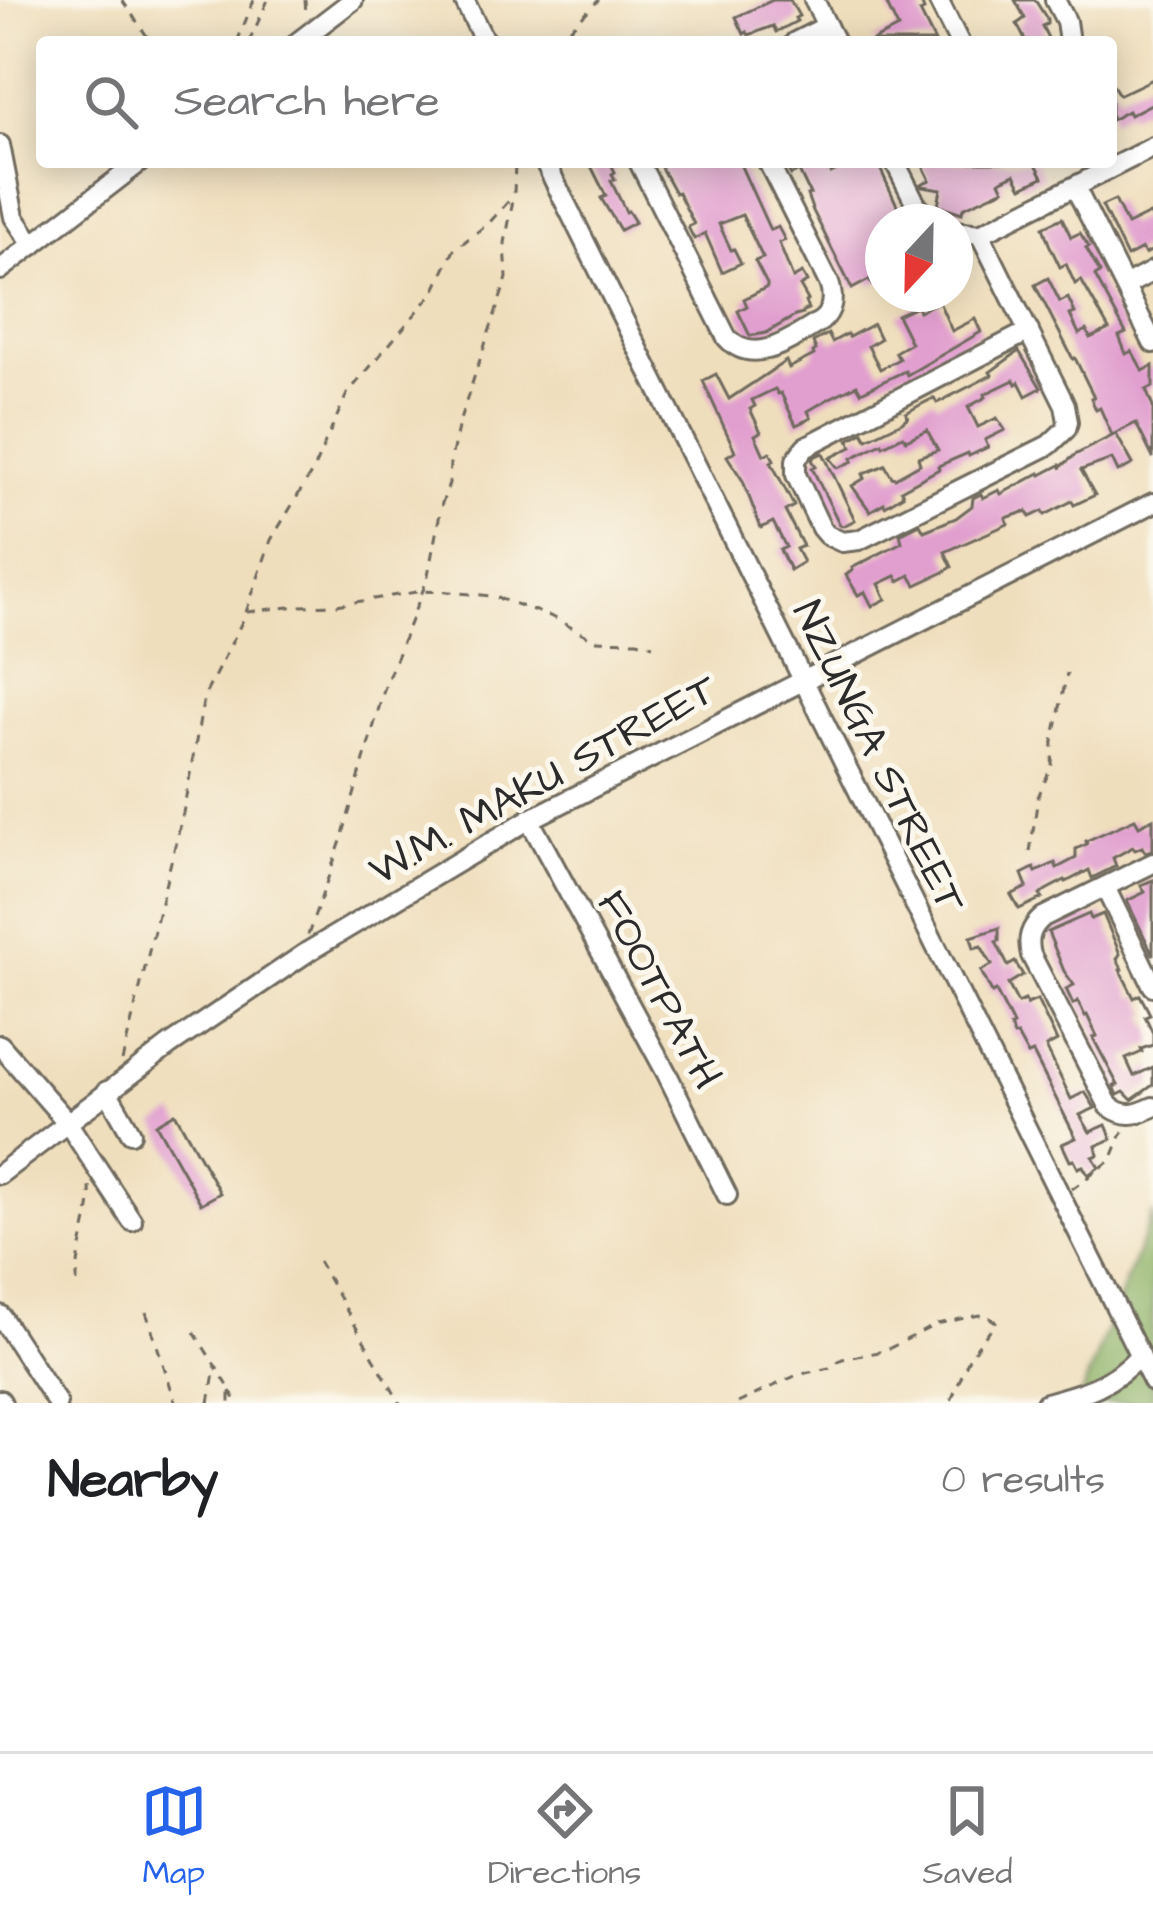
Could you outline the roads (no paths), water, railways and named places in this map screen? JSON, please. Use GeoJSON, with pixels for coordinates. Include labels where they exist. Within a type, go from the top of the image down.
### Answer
{"type":"FeatureCollection","features":[{"type":"Feature","properties":{"kind":"street"},"geometry":{"type":"LineString","coordinates":[[306,36],[353,0]]}},
{"type":"Feature","properties":{"kind":"street"},"geometry":{"type":"LineString","coordinates":[[464,0],[482,36]]}},
{"type":"Feature","properties":{"kind":"street"},"geometry":{"type":"LineString","coordinates":[[814,0],[831,34]]}},
{"type":"Feature","properties":{"kind":"street"},"geometry":{"type":"LineString","coordinates":[[938,0],[956,36]]}},
{"type":"Feature","properties":{"kind":"street"},"geometry":{"type":"LineString","coordinates":[[1055,0],[1068,36]]}},
{"type":"Feature","properties":{"kind":"street"},"geometry":{"type":"LineString","coordinates":[[0,146],[14,217],[33,245]]}},
{"type":"Feature","properties":{"kind":"street"},"geometry":{"type":"LineString","coordinates":[[1117,165],[1153,147]]}},
{"type":"Feature","properties":{"kind":"street"},"geometry":{"type":"LineString","coordinates":[[0,270],[132,168]]}},
{"type":"Feature","properties":{"kind":"street","name":"NZUNGA STREET"},"geometry":{"type":"LineString","coordinates":[[548,168],[1153,1382]]}},
{"type":"Feature","properties":{"kind":"street"},"geometry":{"type":"LineString","coordinates":[[642,168],[727,338],[739,350],[756,353],[821,322],[832,298],[829,283],[771,168]]}},
{"type":"Feature","properties":{"kind":"street"},"geometry":{"type":"LineString","coordinates":[[898,168],[916,204]]}},
{"type":"Feature","properties":{"kind":"street"},"geometry":{"type":"LineString","coordinates":[[973,233],[980,234],[1112,168]]}},
{"type":"Feature","properties":{"kind":"street"},"geometry":{"type":"LineString","coordinates":[[1075,187],[1153,343]]}},
{"type":"Feature","properties":{"kind":"street"},"geometry":{"type":"LineString","coordinates":[[980,234],[1029,331],[1067,414],[1062,435],[860,540],[842,542],[827,535],[796,475],[796,460],[805,447],[1029,331]]}},
{"type":"Feature","properties":{"kind":"street"},"geometry":{"type":"LineString","coordinates":[[1125,286],[1153,272]]}},
{"type":"Feature","properties":{"kind":"street","name":"W.M. MAKU STREET"},"geometry":{"type":"LineString","coordinates":[[0,1174],[170,1045],[298,958],[529,819],[1153,503]]}},
{"type":"Feature","properties":{"kind":"street","name":"FOOTPATH"},"geometry":{"type":"LineString","coordinates":[[529,819],[727,1195]]}},
{"type":"Feature","properties":{"kind":"street"},"geometry":{"type":"LineString","coordinates":[[1153,863],[1043,917],[1029,934],[1028,946],[1109,1106],[1135,1115],[1153,1107]]}},
{"type":"Feature","properties":{"kind":"street"},"geometry":{"type":"LineString","coordinates":[[1105,887],[1153,986]]}},
{"type":"Feature","properties":{"kind":"street"},"geometry":{"type":"LineString","coordinates":[[0,1046],[67,1122],[132,1221]]}},
{"type":"Feature","properties":{"kind":"street"},"geometry":{"type":"LineString","coordinates":[[112,1088],[131,1133]]}},
{"type":"Feature","properties":{"kind":"street"},"geometry":{"type":"LineString","coordinates":[[0,1316],[57,1403]]}},
{"type":"Feature","properties":{"kind":"street"},"geometry":{"type":"LineString","coordinates":[[1046,1403],[1091,1392],[1140,1355]]}}]}
